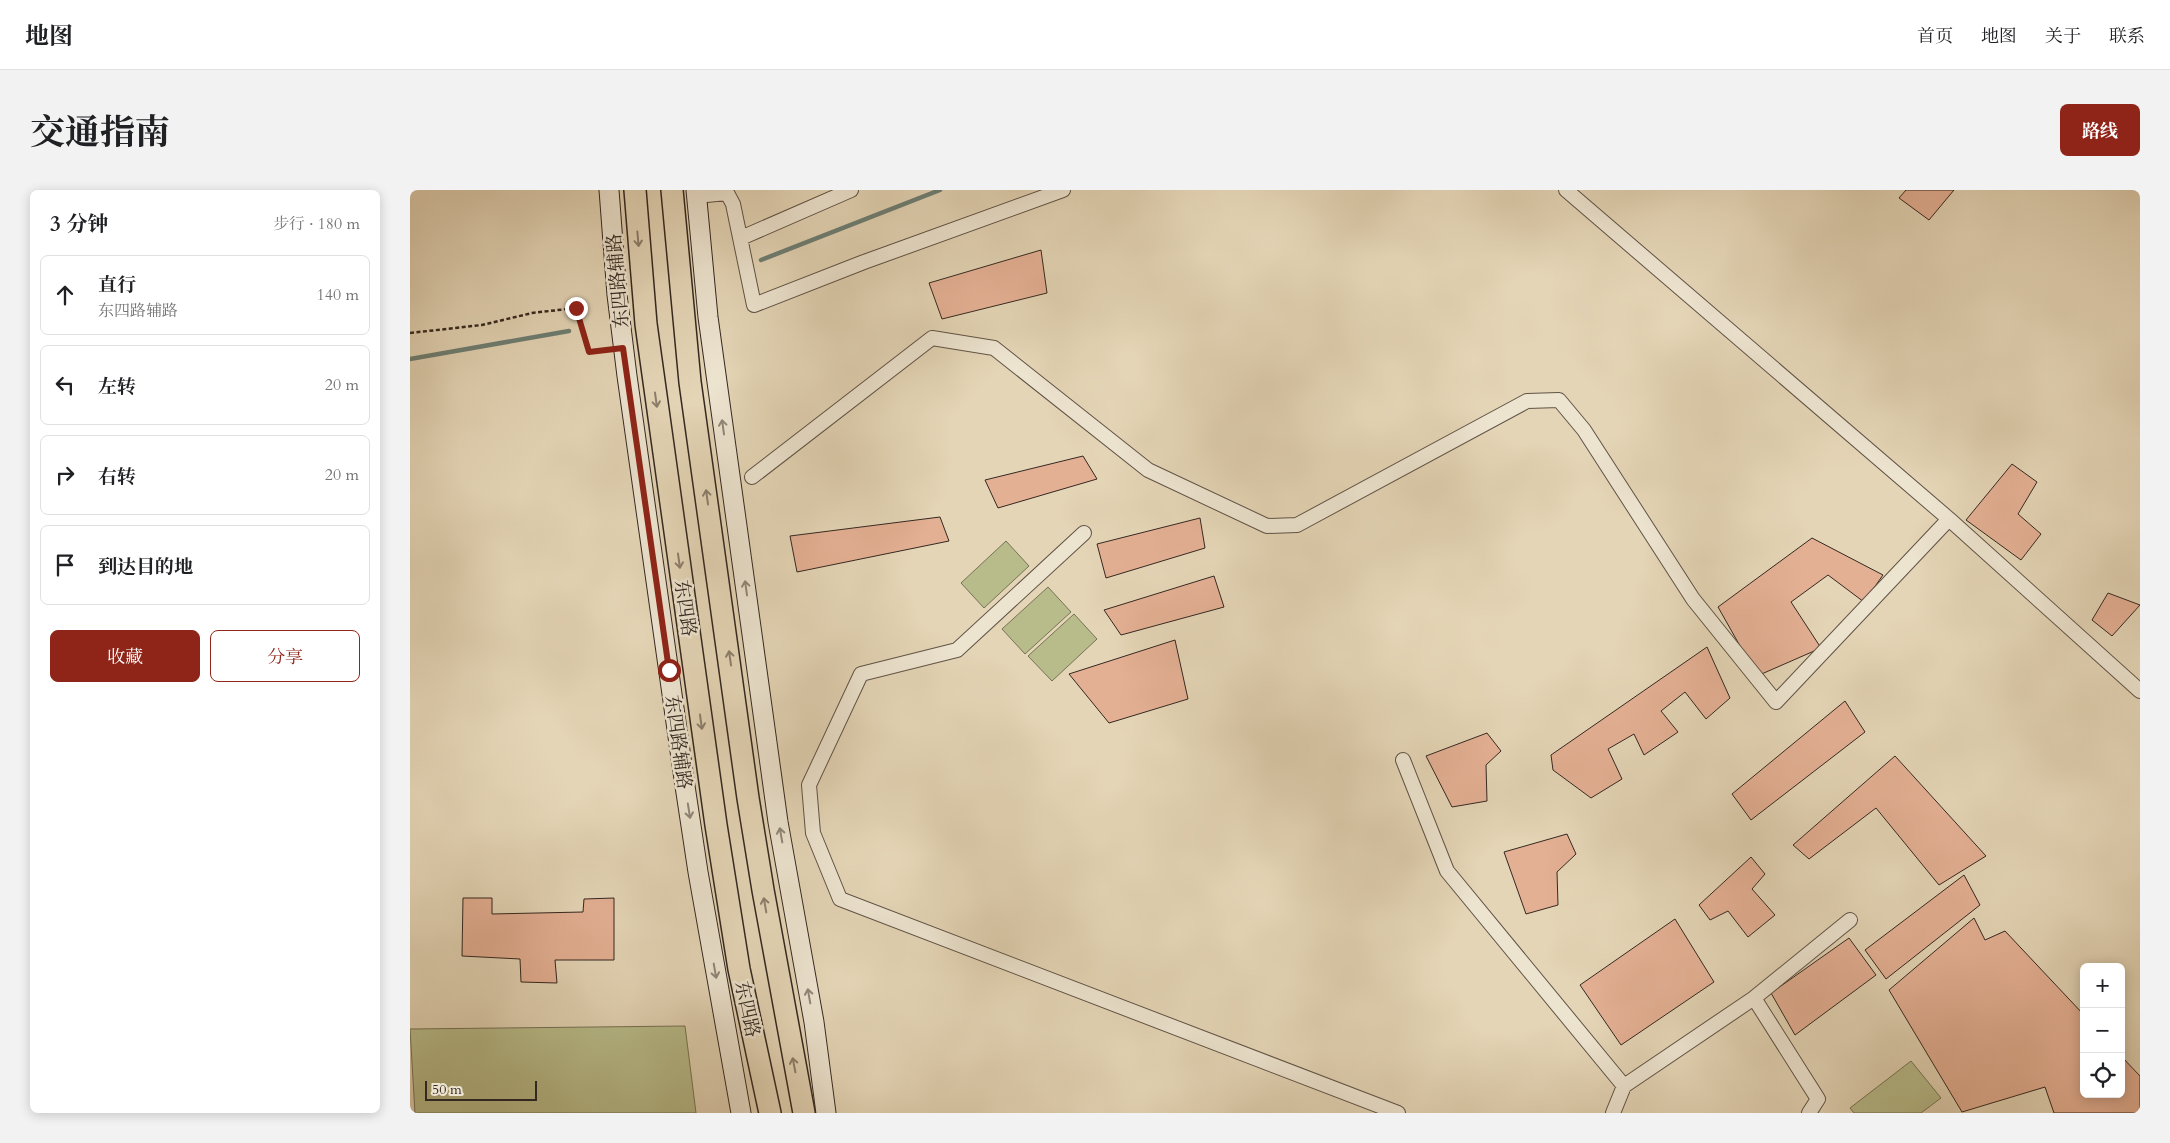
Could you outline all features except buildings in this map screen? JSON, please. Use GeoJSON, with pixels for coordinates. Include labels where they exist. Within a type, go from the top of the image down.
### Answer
{"type":"FeatureCollection","features":[{"type":"Feature","properties":{"kind":"main road","name":"东四路辅路"},"geometry":{"type":"LineString","coordinates":[[609,190],[623,348],[696,862],[741,1113]]}},
{"type":"Feature","properties":{"kind":"main road","name":"东四路"},"geometry":{"type":"LineString","coordinates":[[635,190],[646,324],[716,825],[739,969],[770,1113]]}},
{"type":"Feature","properties":{"kind":"main road","name":"东四路"},"geometry":{"type":"LineString","coordinates":[[672,190],[690,382],[748,798],[804,1113]]}},
{"type":"Feature","properties":{"kind":"main road"},"geometry":{"type":"LineString","coordinates":[[696,193],[710,335],[778,822],[814,1022],[826,1113]]}},
{"type":"Feature","properties":{"kind":"street"},"geometry":{"type":"LineString","coordinates":[[741,238],[851,190]]}},
{"type":"Feature","properties":{"kind":"street"},"geometry":{"type":"LineString","coordinates":[[696,193],[727,193],[733,204],[754,305],[882,255],[1063,190]]}},
{"type":"Feature","properties":{"kind":"street"},"geometry":{"type":"LineString","coordinates":[[1566,190],[1949,519],[2140,691]]}},
{"type":"Feature","properties":{"kind":"street"},"geometry":{"type":"LineString","coordinates":[[752,477],[932,338],[994,348],[1148,470],[1267,526],[1297,525],[1527,401],[1559,400],[1584,430],[1693,599],[1776,702],[1949,519]]}},
{"type":"Feature","properties":{"kind":"street"},"geometry":{"type":"LineString","coordinates":[[1084,533],[957,650],[862,674],[809,785],[813,833],[840,899],[1398,1113]]}},
{"type":"Feature","properties":{"kind":"street"},"geometry":{"type":"LineString","coordinates":[[1403,760],[1447,871],[1624,1086]]}},
{"type":"Feature","properties":{"kind":"street"},"geometry":{"type":"LineString","coordinates":[[1612,1113],[1624,1086],[1754,998],[1850,920]]}},
{"type":"Feature","properties":{"kind":"street"},"geometry":{"type":"LineString","coordinates":[[1754,998],[1818,1099],[1809,1113]]}},
{"type":"Feature","properties":{"kind":"path"},"geometry":{"type":"LineString","coordinates":[[410,333],[482,324],[532,313],[576,308],[589,352],[623,348]]}},
{"type":"Feature","properties":{"kind":"green space"},"geometry":{"type":"Polygon","coordinates":[[[1006,541],[1029,566],[984,608],[961,583],[1006,541]]]}},
{"type":"Feature","properties":{"kind":"green space"},"geometry":{"type":"Polygon","coordinates":[[[1048,587],[1071,612],[1025,654],[1002,629],[1048,587]]]}},
{"type":"Feature","properties":{"kind":"green space"},"geometry":{"type":"Polygon","coordinates":[[[1074,614],[1097,639],[1052,681],[1028,656],[1074,614]]]}},
{"type":"Feature","properties":{"kind":"green space"},"geometry":{"type":"Polygon","coordinates":[[[685,1026],[696,1113],[415,1113],[410,1029],[685,1026]]]}},
{"type":"Feature","properties":{"kind":"green space"},"geometry":{"type":"Polygon","coordinates":[[[1911,1061],[1941,1098],[1921,1113],[1854,1113],[1850,1108],[1911,1061]]]}},
{"type":"Feature","properties":{"kind":"waterway"},"geometry":{"type":"LineString","coordinates":[[761,260],[940,190]]}},
{"type":"Feature","properties":{"kind":"waterway"},"geometry":{"type":"LineString","coordinates":[[410,359],[569,331]]}},
{"type":"Feature","properties":{"kind":"route"},"geometry":{"type":"LineString","coordinates":[[576,308],[589,352],[623,348],[669,670]]}}]}
